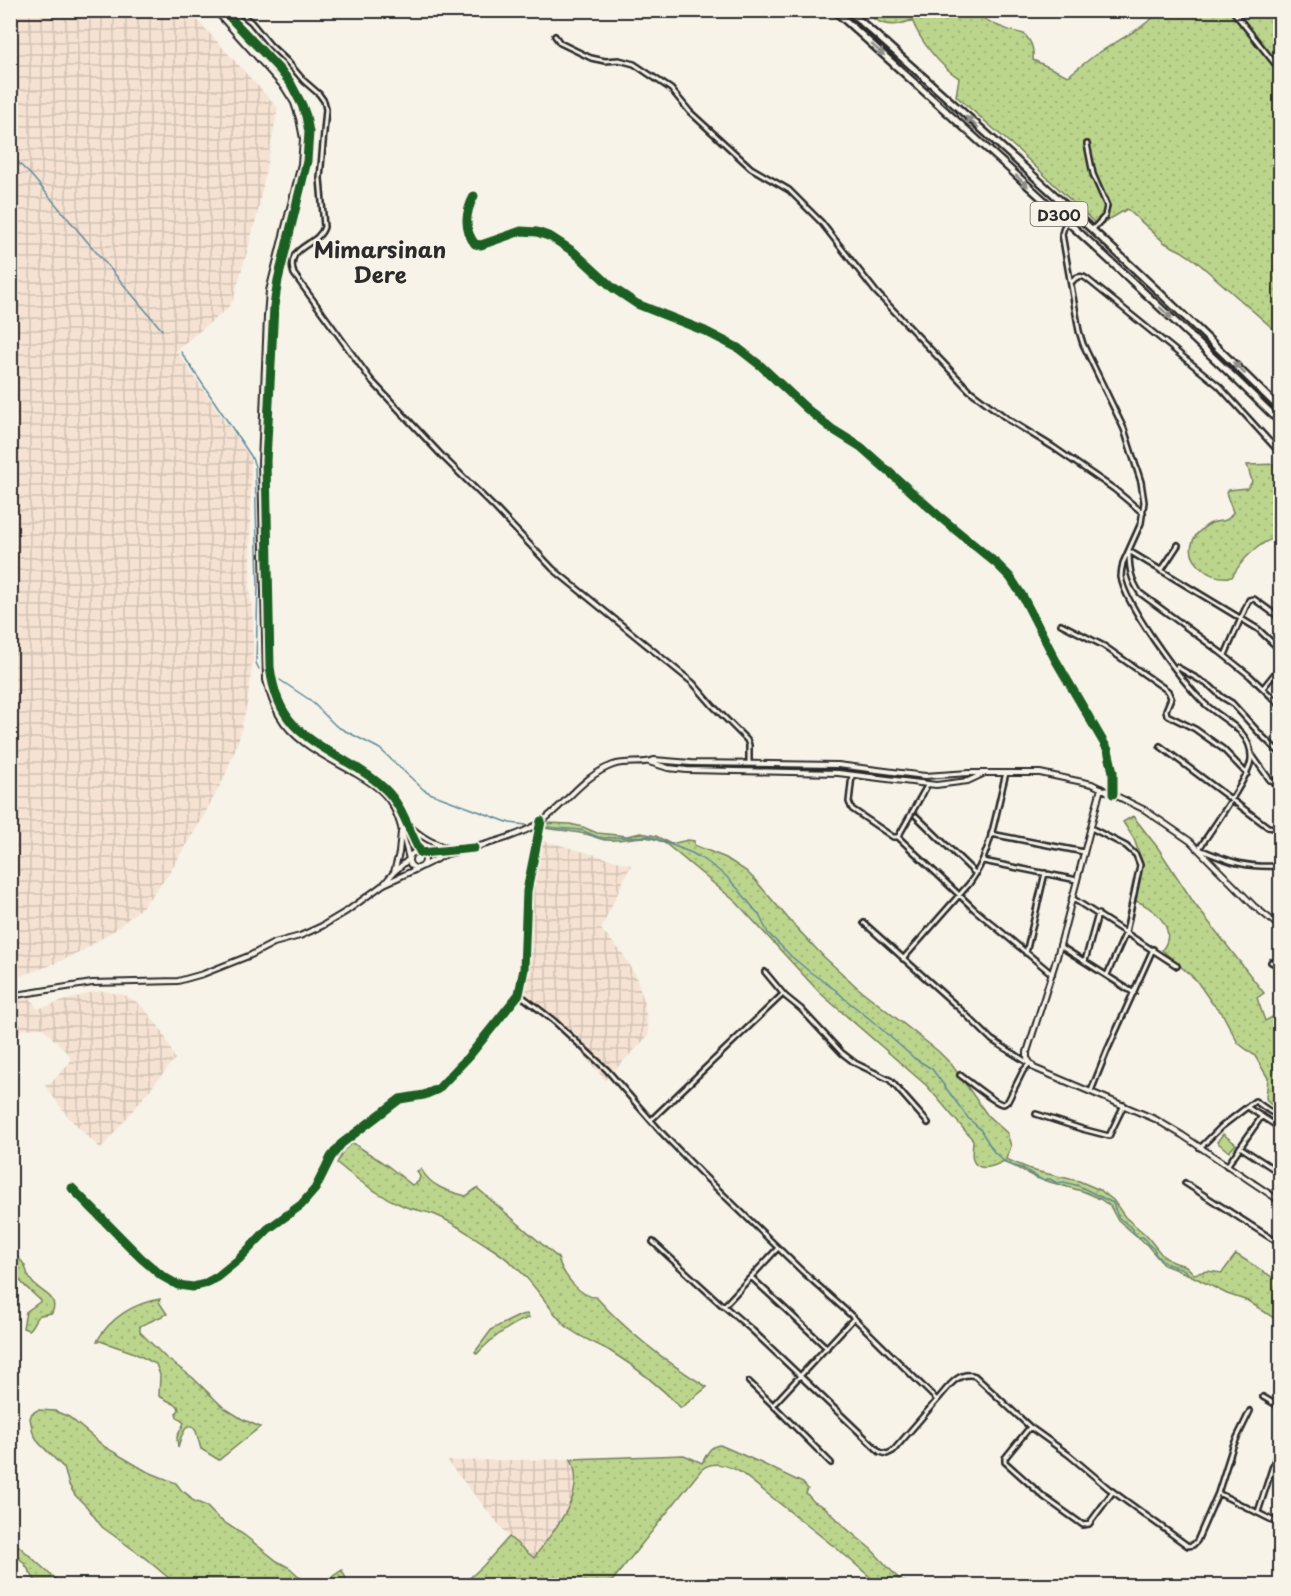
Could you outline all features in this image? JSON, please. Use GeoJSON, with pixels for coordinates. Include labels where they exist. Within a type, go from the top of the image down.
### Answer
{"type":"FeatureCollection","features":[{"type":"Feature","properties":{"kind":"highway","name":"D300"},"geometry":{"type":"LineString","coordinates":[[834,10],[1067,221],[1281,422]]}},
{"type":"Feature","properties":{"kind":"highway","name":"D300"},"geometry":{"type":"LineString","coordinates":[[848,10],[1230,358],[1281,409]]}},
{"type":"Feature","properties":{"kind":"street"},"geometry":{"type":"LineString","coordinates":[[214,10],[284,87],[294,103],[303,139],[301,164],[269,291],[267,316],[261,463],[266,680],[279,716],[292,732],[309,747],[371,783],[385,795],[395,810],[411,866],[420,868]]}},
{"type":"Feature","properties":{"kind":"street"},"geometry":{"type":"LineString","coordinates":[[223,10],[290,82],[302,105],[309,132],[307,161],[278,280],[274,306],[266,461],[272,682],[287,717],[297,729],[311,741],[376,780],[387,790],[425,860],[420,868]]}},
{"type":"Feature","properties":{"kind":"street"},"geometry":{"type":"LineString","coordinates":[[236,10],[251,22],[270,45],[319,94],[326,109],[320,178],[324,227],[322,234],[299,249],[292,267],[294,274],[371,380],[406,419],[554,569],[693,683],[747,740],[749,764]]}},
{"type":"Feature","properties":{"kind":"street"},"geometry":{"type":"LineString","coordinates":[[1232,10],[1281,70]]}},
{"type":"Feature","properties":{"kind":"street"},"geometry":{"type":"LineString","coordinates":[[555,36],[560,43],[591,58],[605,61],[619,60],[634,64],[671,89],[690,112],[752,168],[789,190],[821,222],[876,292],[969,390],[1009,420],[1114,489],[1143,513]]}},
{"type":"Feature","properties":{"kind":"street"},"geometry":{"type":"LineString","coordinates":[[1087,144],[1093,174],[1107,206],[1105,216],[1092,231]]}},
{"type":"Feature","properties":{"kind":"street"},"geometry":{"type":"LineString","coordinates":[[474,196],[468,206],[466,218],[468,230],[475,244],[481,245],[521,231],[537,232],[551,237],[574,252],[613,288],[637,304],[705,331],[738,348],[807,409],[832,429],[861,447],[939,517],[997,564],[1023,597],[1054,659],[1108,750],[1113,772],[1113,794]]}},
{"type":"Feature","properties":{"kind":"street"},"geometry":{"type":"LineString","coordinates":[[1067,221],[1062,234],[1079,331],[1124,429],[1141,482],[1144,502],[1141,523],[1121,570],[1125,590],[1173,666],[1210,709],[1234,725],[1246,740],[1251,753],[1270,780],[1281,786]]}},
{"type":"Feature","properties":{"kind":"street"},"geometry":{"type":"LineString","coordinates":[[1071,283],[1075,278],[1084,277],[1138,320],[1219,386],[1281,453]]}},
{"type":"Feature","properties":{"kind":"street"},"geometry":{"type":"LineString","coordinates":[[1161,571],[1178,545]]}},
{"type":"Feature","properties":{"kind":"street"},"geometry":{"type":"LineString","coordinates":[[1129,550],[1258,629],[1281,650]]}},
{"type":"Feature","properties":{"kind":"street"},"geometry":{"type":"LineString","coordinates":[[1129,550],[1129,565],[1133,583],[1140,593],[1225,656],[1281,705]]}},
{"type":"Feature","properties":{"kind":"street"},"geometry":{"type":"LineString","coordinates":[[1225,656],[1248,601],[1253,599],[1281,618]]}},
{"type":"Feature","properties":{"kind":"street"},"geometry":{"type":"LineString","coordinates":[[1061,624],[1104,646],[1168,691],[1171,698],[1166,714],[1195,729],[1223,749],[1247,774]]}},
{"type":"Feature","properties":{"kind":"street"},"geometry":{"type":"LineString","coordinates":[[1173,666],[1232,702],[1261,735],[1281,753]]}},
{"type":"Feature","properties":{"kind":"street"},"geometry":{"type":"LineString","coordinates":[[1263,688],[1281,667]]}},
{"type":"Feature","properties":{"kind":"street"},"geometry":{"type":"LineString","coordinates":[[1160,746],[1268,827],[1281,829]]}},
{"type":"Feature","properties":{"kind":"street"},"geometry":{"type":"LineString","coordinates":[[1198,849],[1247,774],[1251,753]]}},
{"type":"Feature","properties":{"kind":"street"},"geometry":{"type":"LineString","coordinates":[[649,762],[654,760],[691,763],[838,765],[925,776],[1006,772],[1040,773],[1092,783],[1145,810],[1190,841],[1254,906],[1281,927]]}},
{"type":"Feature","properties":{"kind":"street"},"geometry":{"type":"LineString","coordinates":[[10,996],[92,982],[178,981],[203,974],[274,943],[300,936],[322,926],[384,884],[447,854],[526,831],[585,783],[613,765],[632,761],[649,762],[668,768],[687,770],[810,772],[936,785],[969,781],[983,774]]}},
{"type":"Feature","properties":{"kind":"street"},"geometry":{"type":"LineString","coordinates":[[903,959],[976,874],[983,861],[991,834],[1006,772]]}},
{"type":"Feature","properties":{"kind":"street"},"geometry":{"type":"LineString","coordinates":[[852,775],[849,802],[851,808],[893,837],[898,837],[959,896],[1052,974]]}},
{"type":"Feature","properties":{"kind":"street"},"geometry":{"type":"LineString","coordinates":[[898,837],[928,784]]}},
{"type":"Feature","properties":{"kind":"street"},"geometry":{"type":"LineString","coordinates":[[1030,1064],[1027,1052],[1060,946],[1101,788]]}},
{"type":"Feature","properties":{"kind":"street"},"geometry":{"type":"LineString","coordinates":[[916,816],[976,874]]}},
{"type":"Feature","properties":{"kind":"street"},"geometry":{"type":"LineString","coordinates":[[405,820],[422,837],[454,850]]}},
{"type":"Feature","properties":{"kind":"street"},"geometry":{"type":"LineString","coordinates":[[72,1188],[141,1258],[162,1276],[178,1285],[193,1287],[217,1277],[268,1230],[301,1205],[315,1189],[331,1157],[341,1144],[400,1099],[424,1095],[438,1089],[470,1055],[519,994],[524,969],[527,891],[541,821]]}},
{"type":"Feature","properties":{"kind":"street"},"geometry":{"type":"LineString","coordinates":[[394,872],[399,853],[401,828]]}},
{"type":"Feature","properties":{"kind":"street"},"geometry":{"type":"LineString","coordinates":[[1090,828],[1126,846],[1136,855],[1140,865],[1126,932],[1107,975]]}},
{"type":"Feature","properties":{"kind":"street"},"geometry":{"type":"LineString","coordinates":[[991,834],[1084,852]]}},
{"type":"Feature","properties":{"kind":"street"},"geometry":{"type":"LineString","coordinates":[[384,884],[413,853],[474,848]]}},
{"type":"Feature","properties":{"kind":"street"},"geometry":{"type":"LineString","coordinates":[[1198,849],[1248,867],[1281,866]]}},
{"type":"Feature","properties":{"kind":"street"},"geometry":{"type":"LineString","coordinates":[[983,861],[1077,880]]}},
{"type":"Feature","properties":{"kind":"street"},"geometry":{"type":"LineString","coordinates":[[1026,953],[1045,873]]}},
{"type":"Feature","properties":{"kind":"street"},"geometry":{"type":"LineString","coordinates":[[1072,898],[1177,966]]}},
{"type":"Feature","properties":{"kind":"street"},"geometry":{"type":"LineString","coordinates":[[1085,961],[1098,914]]}},
{"type":"Feature","properties":{"kind":"street"},"geometry":{"type":"LineString","coordinates":[[864,923],[992,1040],[1034,1068],[1155,1119],[1281,1201]]}},
{"type":"Feature","properties":{"kind":"street"},"geometry":{"type":"LineString","coordinates":[[1060,946],[1134,993]]}},
{"type":"Feature","properties":{"kind":"street"},"geometry":{"type":"LineString","coordinates":[[1091,1091],[1153,949]]}},
{"type":"Feature","properties":{"kind":"street"},"geometry":{"type":"LineString","coordinates":[[1271,962],[1281,966]]}},
{"type":"Feature","properties":{"kind":"street"},"geometry":{"type":"LineString","coordinates":[[765,972],[783,994],[801,1009],[842,1053],[890,1080],[928,1123]]}},
{"type":"Feature","properties":{"kind":"street"},"geometry":{"type":"LineString","coordinates":[[519,994],[554,1021],[607,1070],[693,1165],[937,1400]]}},
{"type":"Feature","properties":{"kind":"street"},"geometry":{"type":"LineString","coordinates":[[651,1120],[783,994]]}},
{"type":"Feature","properties":{"kind":"street"},"geometry":{"type":"LineString","coordinates":[[960,1075],[1003,1104],[1008,1101],[1023,1071],[1030,1064]]}},
{"type":"Feature","properties":{"kind":"street"},"geometry":{"type":"LineString","coordinates":[[1200,1148],[1221,1127],[1255,1101],[1271,1112],[1281,1114]]}},
{"type":"Feature","properties":{"kind":"street"},"geometry":{"type":"LineString","coordinates":[[1036,1114],[1109,1136],[1124,1105]]}},
{"type":"Feature","properties":{"kind":"street"},"geometry":{"type":"LineString","coordinates":[[1247,1107],[1281,1128]]}},
{"type":"Feature","properties":{"kind":"street"},"geometry":{"type":"LineString","coordinates":[[1227,1166],[1262,1116]]}},
{"type":"Feature","properties":{"kind":"street"},"geometry":{"type":"LineString","coordinates":[[1240,1147],[1281,1173]]}},
{"type":"Feature","properties":{"kind":"street"},"geometry":{"type":"LineString","coordinates":[[1185,1183],[1281,1244]]}},
{"type":"Feature","properties":{"kind":"street"},"geometry":{"type":"LineString","coordinates":[[1275,1198],[1281,1190]]}},
{"type":"Feature","properties":{"kind":"street"},"geometry":{"type":"LineString","coordinates":[[653,1242],[753,1330],[880,1452],[893,1451],[960,1376],[971,1375],[1030,1427],[1069,1455],[1113,1492],[1188,1546],[1197,1541],[1218,1493],[1233,1446],[1250,1411]]}},
{"type":"Feature","properties":{"kind":"street"},"geometry":{"type":"LineString","coordinates":[[724,1306],[778,1248]]}},
{"type":"Feature","properties":{"kind":"street"},"geometry":{"type":"LineString","coordinates":[[751,1277],[827,1348]]}},
{"type":"Feature","properties":{"kind":"street"},"geometry":{"type":"LineString","coordinates":[[773,1405],[854,1318]]}},
{"type":"Feature","properties":{"kind":"street"},"geometry":{"type":"LineString","coordinates":[[749,1382],[831,1463]]}},
{"type":"Feature","properties":{"kind":"street"},"geometry":{"type":"LineString","coordinates":[[1263,1397],[1281,1407]]}},
{"type":"Feature","properties":{"kind":"street"},"geometry":{"type":"LineString","coordinates":[[1030,1427],[1005,1458],[1005,1462],[1044,1497],[1086,1526],[1113,1492]]}},
{"type":"Feature","properties":{"kind":"street"},"geometry":{"type":"LineString","coordinates":[[1258,1512],[1281,1444]]}},
{"type":"Feature","properties":{"kind":"street"},"geometry":{"type":"LineString","coordinates":[[1218,1493],[1281,1524]]}},
{"type":"Feature","properties":{"kind":"shaded area"},"geometry":{"type":"Polygon","coordinates":[[[10,11],[189,11],[278,108],[257,216],[233,301],[226,310],[176,350],[251,459],[250,593],[253,619],[253,659],[248,699],[239,739],[224,778],[202,819],[166,878],[143,906],[115,930],[79,953],[11,979],[10,11]]]}},
{"type":"Feature","properties":{"kind":"shaded area"},"geometry":{"type":"Polygon","coordinates":[[[538,839],[631,865],[601,929],[623,954],[636,976],[644,1001],[649,1035],[605,1080],[575,1045],[549,1022],[522,1003],[518,995],[525,918],[538,839]]]}},
{"type":"Feature","properties":{"kind":"shaded area"},"geometry":{"type":"Polygon","coordinates":[[[103,991],[124,995],[144,1008],[163,1032],[175,1059],[101,1149],[68,1117],[44,1084],[52,1082],[70,1062],[70,1056],[43,1028],[24,1029],[11,1038],[10,1001],[31,998],[37,1009],[103,991]]]}},
{"type":"Feature","properties":{"kind":"shaded area"},"geometry":{"type":"Polygon","coordinates":[[[571,1459],[575,1468],[576,1481],[572,1500],[534,1558],[509,1537],[447,1461],[571,1459]]]}},
{"type":"Feature","properties":{"kind":"green space"},"geometry":{"type":"Polygon","coordinates":[[[874,11],[973,11],[997,26],[1024,34],[1032,46],[1033,60],[1068,76],[1095,55],[1138,29],[1162,11],[1280,11],[1280,333],[1196,261],[1165,243],[1127,209],[1098,226],[1019,151],[956,96],[959,78],[931,52],[912,20],[902,24],[883,23],[874,19],[874,11]]]}},
{"type":"Feature","properties":{"kind":"green space"},"geometry":{"type":"Polygon","coordinates":[[[1280,464],[1280,536],[1265,542],[1252,552],[1232,577],[1210,574],[1194,558],[1193,540],[1209,524],[1228,519],[1233,512],[1226,493],[1229,490],[1247,488],[1250,485],[1252,481],[1247,465],[1280,464]]]}},
{"type":"Feature","properties":{"kind":"green space"},"geometry":{"type":"Polygon","coordinates":[[[1133,816],[1158,848],[1194,903],[1264,993],[1257,998],[1265,1021],[1278,1014],[1280,1022],[1280,1108],[1273,1106],[1266,1098],[1268,1078],[1255,1056],[1238,1043],[1222,1013],[1196,980],[1162,950],[1167,934],[1161,919],[1148,907],[1133,900],[1142,862],[1134,839],[1123,822],[1133,816]]]}},
{"type":"Feature","properties":{"kind":"green space"},"geometry":{"type":"Polygon","coordinates":[[[546,823],[570,824],[597,833],[627,836],[641,833],[656,836],[671,844],[694,841],[694,845],[726,858],[746,871],[823,956],[858,988],[938,1051],[952,1065],[988,1116],[1007,1133],[1011,1146],[1006,1159],[1035,1171],[1079,1181],[1100,1190],[1113,1200],[1125,1217],[1146,1235],[1162,1255],[1172,1262],[1186,1266],[1194,1274],[1207,1271],[1222,1273],[1236,1254],[1280,1282],[1280,1322],[1248,1301],[1227,1294],[1164,1265],[1147,1245],[1117,1219],[1110,1206],[1100,1199],[1085,1192],[1036,1178],[1004,1161],[987,1167],[975,1164],[972,1156],[973,1140],[927,1086],[820,993],[736,902],[666,844],[642,837],[604,840],[580,833],[543,828],[546,823]]]}},
{"type":"Feature","properties":{"kind":"green space"},"geometry":{"type":"Polygon","coordinates":[[[1223,1134],[1236,1144],[1229,1152],[1217,1142],[1223,1134]]]}},
{"type":"Feature","properties":{"kind":"green space"},"geometry":{"type":"Polygon","coordinates":[[[353,1143],[412,1185],[418,1182],[420,1177],[417,1171],[421,1169],[435,1184],[452,1192],[466,1196],[477,1188],[558,1258],[567,1277],[578,1289],[596,1297],[648,1346],[707,1387],[681,1408],[629,1364],[567,1327],[525,1276],[501,1255],[447,1220],[406,1207],[387,1198],[337,1163],[344,1150],[353,1143]]]}},
{"type":"Feature","properties":{"kind":"green space"},"geometry":{"type":"Polygon","coordinates":[[[11,1252],[24,1264],[31,1281],[53,1302],[52,1313],[37,1317],[29,1330],[23,1328],[26,1312],[41,1301],[16,1275],[11,1261],[11,1252]]]}},
{"type":"Feature","properties":{"kind":"green space"},"geometry":{"type":"Polygon","coordinates":[[[160,1299],[159,1302],[167,1314],[140,1326],[140,1332],[166,1358],[192,1377],[223,1407],[260,1427],[219,1460],[201,1449],[196,1431],[192,1426],[186,1428],[178,1448],[177,1437],[184,1423],[177,1417],[178,1406],[159,1396],[160,1375],[156,1364],[132,1352],[97,1341],[109,1325],[124,1313],[141,1304],[160,1299]]]}},
{"type":"Feature","properties":{"kind":"green space"},"geometry":{"type":"Polygon","coordinates":[[[527,1314],[529,1318],[508,1328],[477,1354],[475,1352],[492,1329],[527,1314]]]}},
{"type":"Feature","properties":{"kind":"green space"},"geometry":{"type":"Polygon","coordinates":[[[38,1410],[55,1411],[69,1417],[105,1447],[146,1471],[176,1483],[192,1500],[206,1506],[219,1519],[290,1568],[308,1585],[177,1585],[102,1527],[75,1495],[64,1468],[39,1443],[33,1433],[30,1418],[32,1413],[38,1410]]]}},
{"type":"Feature","properties":{"kind":"green space"},"geometry":{"type":"Polygon","coordinates":[[[720,1445],[803,1483],[808,1489],[806,1493],[814,1502],[826,1508],[871,1549],[900,1580],[922,1585],[879,1585],[740,1472],[715,1464],[701,1470],[609,1585],[462,1585],[509,1537],[534,1558],[559,1524],[572,1499],[575,1472],[571,1459],[684,1455],[702,1463],[711,1449],[720,1445]]]}},
{"type":"Feature","properties":{"kind":"green space"},"geometry":{"type":"Polygon","coordinates":[[[10,1538],[62,1585],[42,1585],[35,1580],[24,1563],[11,1550],[10,1538]]]}},
{"type":"Feature","properties":{"kind":"green space"},"geometry":{"type":"Polygon","coordinates":[[[342,1570],[349,1585],[329,1585],[329,1579],[342,1570]]]}},
{"type":"Feature","properties":{"kind":"waterway"},"geometry":{"type":"LineString","coordinates":[[10,155],[31,175],[162,330]]}},
{"type":"Feature","properties":{"kind":"waterway"},"geometry":{"type":"LineString","coordinates":[[181,352],[251,456],[255,466],[258,586],[256,663],[259,669]]}},
{"type":"Feature","properties":{"kind":"waterway"},"geometry":{"type":"LineString","coordinates":[[280,680],[310,700],[336,726],[380,749],[424,790],[510,823],[526,825]]}},
{"type":"Feature","properties":{"kind":"waterway"},"geometry":{"type":"LineString","coordinates":[[545,827],[581,830],[606,838],[649,836],[706,861],[726,876],[739,890],[759,915],[768,933],[792,957],[837,991],[914,1058],[932,1069],[968,1118],[980,1129],[994,1152],[1007,1164],[1022,1168],[1042,1180],[1050,1179],[1057,1183],[1064,1182],[1079,1186],[1113,1203],[1118,1217],[1133,1229],[1138,1237],[1143,1237],[1154,1249],[1156,1255],[1167,1264],[1181,1268],[1188,1273]]}},
{"type":"Feature","properties":{"kind":"cycle path"},"geometry":{"type":"LineString","coordinates":[[223,10],[290,82],[302,105],[309,132],[307,161],[278,280],[274,306],[266,461],[270,667],[274,686],[279,702],[295,726],[317,744],[372,778],[391,796],[401,811],[421,853],[474,848]]}},
{"type":"Feature","properties":{"kind":"cycle path"},"geometry":{"type":"LineString","coordinates":[[474,196],[469,208],[467,226],[475,244],[481,245],[521,231],[537,232],[551,237],[574,252],[613,288],[637,304],[705,331],[738,348],[807,409],[832,429],[861,447],[997,564],[1010,577],[1023,597],[1055,659],[1108,750],[1113,772],[1113,794]]}},
{"type":"Feature","properties":{"kind":"cycle path"},"geometry":{"type":"LineString","coordinates":[[72,1188],[141,1258],[162,1276],[178,1285],[193,1287],[217,1277],[238,1260],[268,1229],[301,1205],[315,1189],[331,1157],[341,1144],[400,1099],[424,1095],[438,1089],[470,1055],[519,994],[524,969],[527,891],[541,821]]}},
{"type":"Feature","properties":{"kind":"district","name":"Mimarsinan Dere"},"geometry":{"type":"Point","coordinates":[380,260]}}]}
